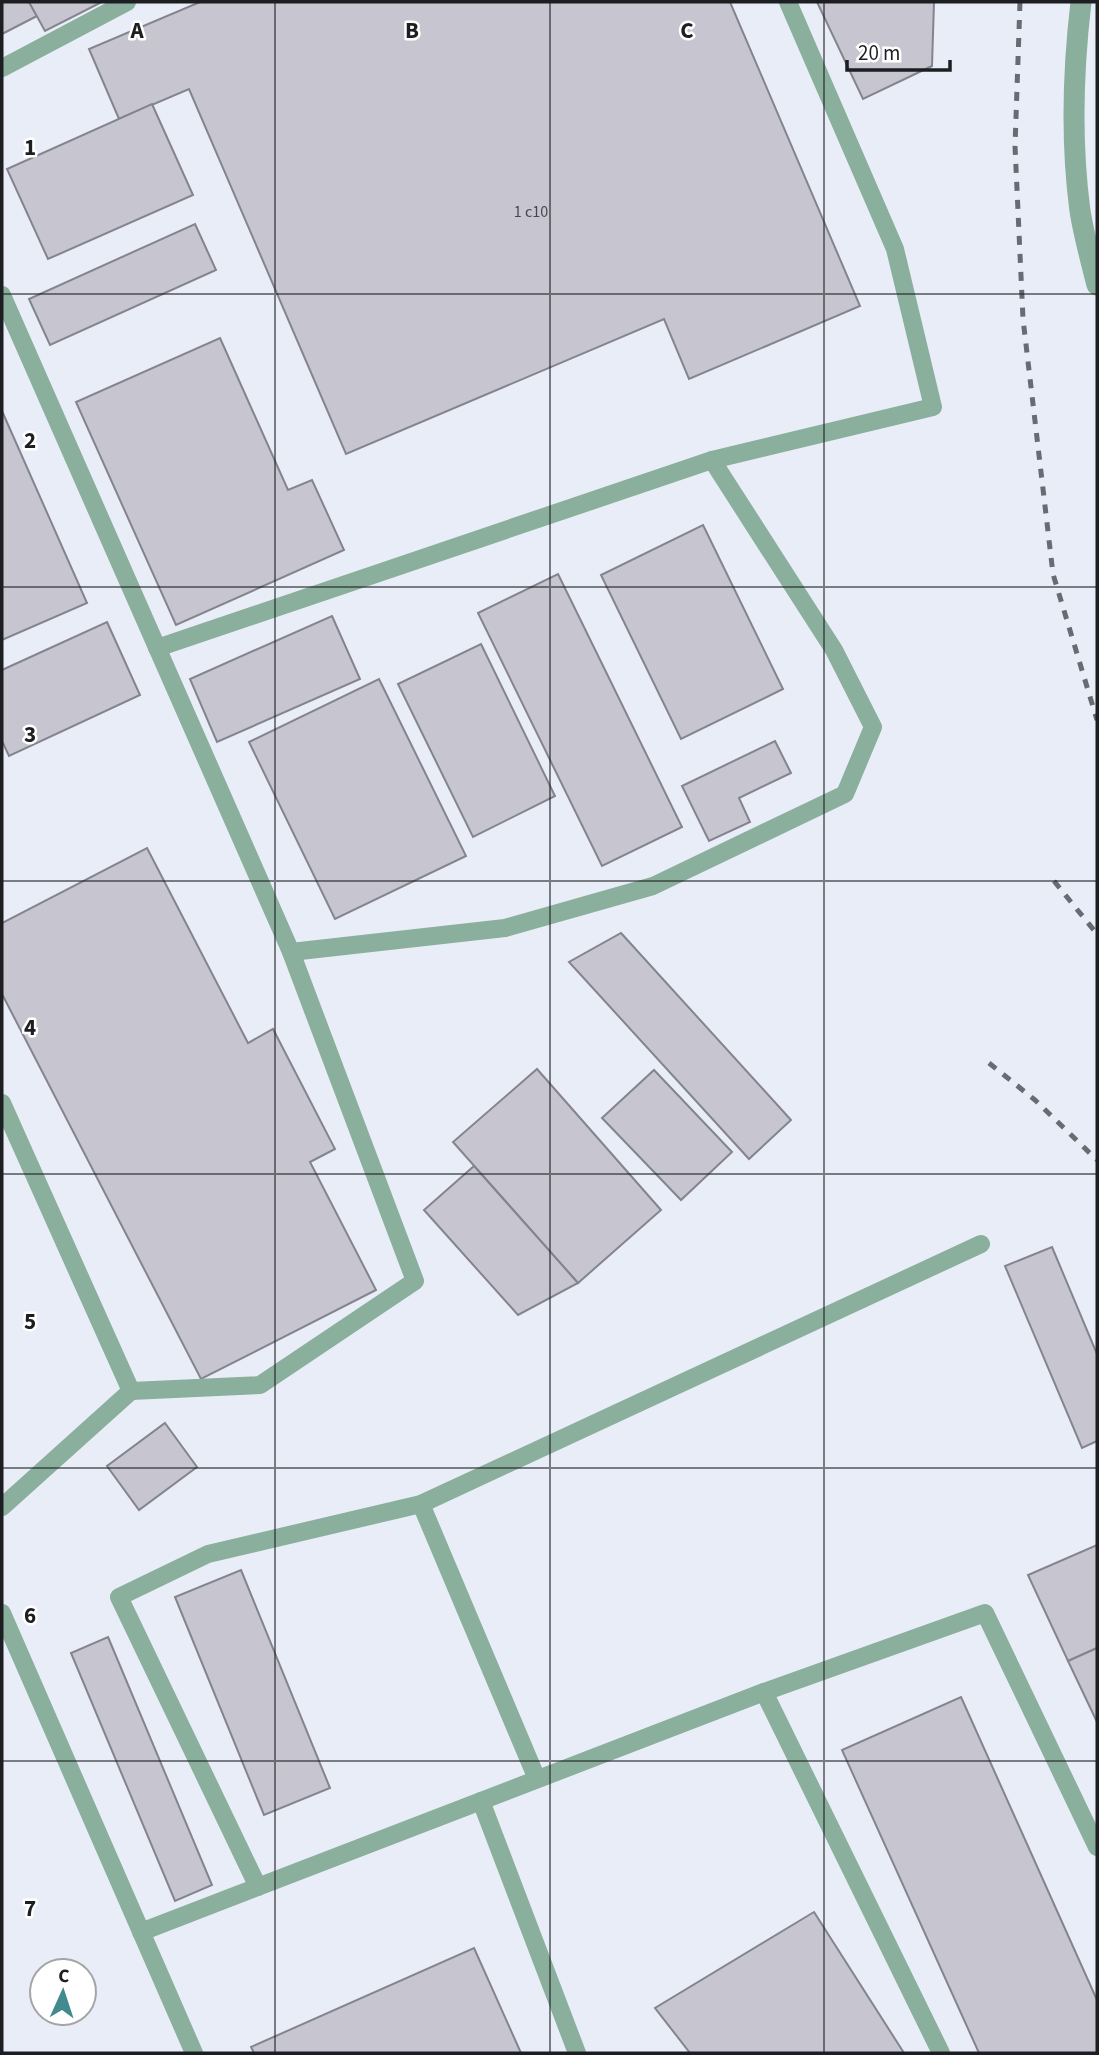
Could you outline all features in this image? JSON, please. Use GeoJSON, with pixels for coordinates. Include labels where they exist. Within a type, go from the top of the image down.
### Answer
{"type":"FeatureCollection","features":[{"type":"Feature","properties":{"kind":"street"},"geometry":{"type":"LineString","coordinates":[[1081,2],[1076,45],[1077,171],[1080,212],[1097,285]]}},
{"type":"Feature","properties":{"kind":"lane"},"geometry":{"type":"LineString","coordinates":[[2,68],[127,2]]}},
{"type":"Feature","properties":{"kind":"lane"},"geometry":{"type":"LineString","coordinates":[[157,648],[712,460],[933,407],[895,249],[788,2]]}},
{"type":"Feature","properties":{"kind":"lane"},"geometry":{"type":"LineString","coordinates":[[2,295],[290,952],[415,1281],[260,1385],[131,1391],[2,1507]]}},
{"type":"Feature","properties":{"kind":"lane"},"geometry":{"type":"LineString","coordinates":[[290,952],[505,928],[613,898],[653,886],[845,794],[873,727],[834,650],[712,460]]}},
{"type":"Feature","properties":{"kind":"lane"},"geometry":{"type":"LineString","coordinates":[[2,1103],[131,1391]]}},
{"type":"Feature","properties":{"kind":"lane"},"geometry":{"type":"LineString","coordinates":[[258,1887],[119,1597],[208,1554],[421,1504],[981,1244]]}},
{"type":"Feature","properties":{"kind":"lane"},"geometry":{"type":"LineString","coordinates":[[421,1504],[537,1779]]}},
{"type":"Feature","properties":{"kind":"lane"},"geometry":{"type":"LineString","coordinates":[[2,1613],[194,2053]]}},
{"type":"Feature","properties":{"kind":"lane"},"geometry":{"type":"LineString","coordinates":[[141,1932],[764,1692],[985,1613],[1097,1847]]}},
{"type":"Feature","properties":{"kind":"lane"},"geometry":{"type":"LineString","coordinates":[[764,1692],[941,2053]]}},
{"type":"Feature","properties":{"kind":"lane"},"geometry":{"type":"LineString","coordinates":[[481,1801],[577,2053]]}},
{"type":"Feature","properties":{"kind":"building"},"geometry":{"type":"Polygon","coordinates":[[[2,2],[29,2],[37,16],[2,34],[2,2]]]}},
{"type":"Feature","properties":{"kind":"building"},"geometry":{"type":"Polygon","coordinates":[[[29,2],[99,2],[100,3],[45,31],[29,2]]]}},
{"type":"Feature","properties":{"kind":"building"},"geometry":{"type":"Polygon","coordinates":[[[200,2],[730,2],[860,306],[689,379],[664,319],[346,454],[189,89],[119,119],[89,49],[200,2]]]}},
{"type":"Feature","properties":{"kind":"building"},"geometry":{"type":"Polygon","coordinates":[[[817,2],[934,2],[932,66],[863,99],[817,2]]]}},
{"type":"Feature","properties":{"kind":"building"},"geometry":{"type":"Polygon","coordinates":[[[152,104],[193,195],[48,259],[7,169],[152,104]]]}},
{"type":"Feature","properties":{"kind":"building"},"geometry":{"type":"Polygon","coordinates":[[[195,224],[216,270],[50,345],[29,299],[195,224]]]}},
{"type":"Feature","properties":{"kind":"building"},"geometry":{"type":"Polygon","coordinates":[[[220,338],[288,490],[312,480],[344,550],[176,625],[76,402],[220,338]]]}},
{"type":"Feature","properties":{"kind":"building"},"geometry":{"type":"Polygon","coordinates":[[[2,411],[87,603],[2,640],[2,411]]]}},
{"type":"Feature","properties":{"kind":"building"},"geometry":{"type":"Polygon","coordinates":[[[703,525],[783,689],[681,739],[601,575],[703,525]]]}},
{"type":"Feature","properties":{"kind":"building"},"geometry":{"type":"Polygon","coordinates":[[[558,574],[682,827],[602,866],[478,613],[558,574]]]}},
{"type":"Feature","properties":{"kind":"building"},"geometry":{"type":"Polygon","coordinates":[[[332,616],[360,679],[217,742],[190,679],[332,616]]]}},
{"type":"Feature","properties":{"kind":"building"},"geometry":{"type":"Polygon","coordinates":[[[107,622],[140,695],[9,756],[2,741],[2,670],[107,622]]]}},
{"type":"Feature","properties":{"kind":"building"},"geometry":{"type":"Polygon","coordinates":[[[481,644],[555,796],[473,837],[398,684],[481,644]]]}},
{"type":"Feature","properties":{"kind":"building"},"geometry":{"type":"Polygon","coordinates":[[[379,679],[466,856],[335,919],[249,742],[379,679]]]}},
{"type":"Feature","properties":{"kind":"building"},"geometry":{"type":"Polygon","coordinates":[[[775,741],[791,773],[739,798],[750,822],[709,841],[682,786],[775,741]]]}},
{"type":"Feature","properties":{"kind":"building"},"geometry":{"type":"Polygon","coordinates":[[[147,848],[248,1043],[273,1029],[335,1149],[310,1162],[376,1290],[201,1379],[2,994],[2,923],[147,848]]]}},
{"type":"Feature","properties":{"kind":"building"},"geometry":{"type":"Polygon","coordinates":[[[621,933],[791,1120],[749,1159],[569,962],[621,933]]]}},
{"type":"Feature","properties":{"kind":"building"},"geometry":{"type":"Polygon","coordinates":[[[537,1069],[661,1210],[578,1283],[453,1142],[537,1069]]]}},
{"type":"Feature","properties":{"kind":"building"},"geometry":{"type":"Polygon","coordinates":[[[654,1070],[732,1152],[681,1200],[602,1118],[654,1070]]]}},
{"type":"Feature","properties":{"kind":"building"},"geometry":{"type":"Polygon","coordinates":[[[474,1166],[578,1283],[518,1315],[424,1210],[474,1166]]]}},
{"type":"Feature","properties":{"kind":"building"},"geometry":{"type":"Polygon","coordinates":[[[1052,1247],[1097,1354],[1097,1441],[1082,1448],[1005,1266],[1052,1247]]]}},
{"type":"Feature","properties":{"kind":"building"},"geometry":{"type":"Polygon","coordinates":[[[165,1423],[197,1467],[139,1510],[107,1466],[165,1423]]]}},
{"type":"Feature","properties":{"kind":"building"},"geometry":{"type":"Polygon","coordinates":[[[1097,1545],[1097,1648],[1068,1661],[1028,1575],[1097,1545]]]}},
{"type":"Feature","properties":{"kind":"building"},"geometry":{"type":"Polygon","coordinates":[[[241,1570],[330,1788],[264,1815],[175,1597],[241,1570]]]}},
{"type":"Feature","properties":{"kind":"building"},"geometry":{"type":"Polygon","coordinates":[[[108,1637],[212,1885],[175,1901],[71,1653],[108,1637]]]}},
{"type":"Feature","properties":{"kind":"building"},"geometry":{"type":"Polygon","coordinates":[[[1097,1648],[1097,1722],[1068,1661],[1097,1648]]]}},
{"type":"Feature","properties":{"kind":"building"},"geometry":{"type":"Polygon","coordinates":[[[961,1697],[1097,2000],[1097,2053],[979,2053],[842,1750],[961,1697]]]}},
{"type":"Feature","properties":{"kind":"building"},"geometry":{"type":"Polygon","coordinates":[[[814,1912],[904,2053],[690,2053],[655,2008],[814,1912]]]}},
{"type":"Feature","properties":{"kind":"building"},"geometry":{"type":"Polygon","coordinates":[[[474,1948],[521,2053],[254,2053],[251,2047],[474,1948]]]}},
{"type":"Feature","properties":{"kind":"railway"},"geometry":{"type":"LineString","coordinates":[[1020,2],[1015,146],[1023,319],[1053,574],[1097,720]]}},
{"type":"Feature","properties":{"kind":"railway"},"geometry":{"type":"LineString","coordinates":[[1054,881],[1097,934]]}},
{"type":"Feature","properties":{"kind":"railway"},"geometry":{"type":"LineString","coordinates":[[989,1063],[1035,1100],[1097,1160]]}}]}
